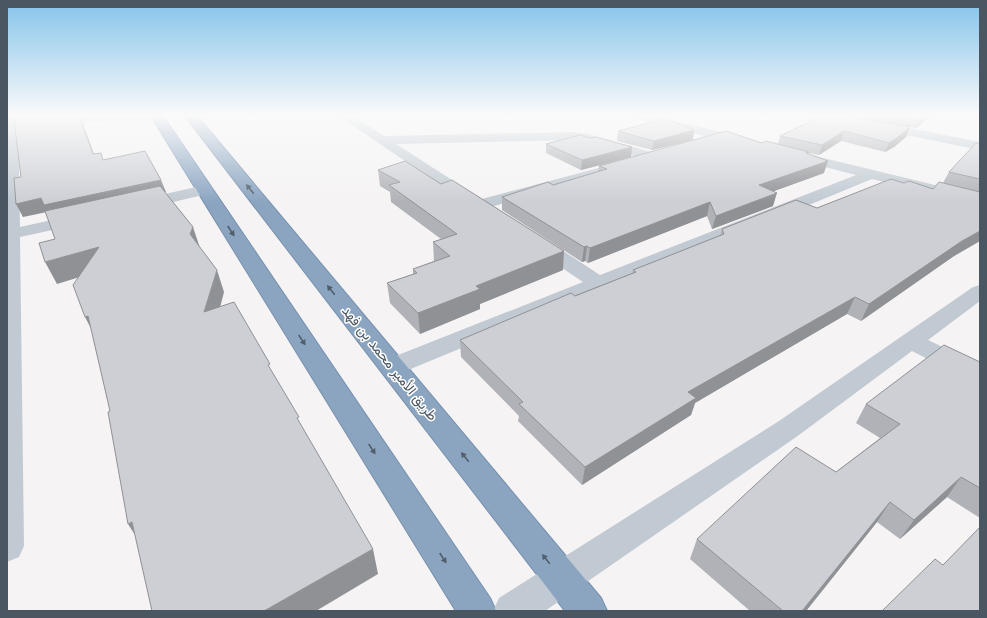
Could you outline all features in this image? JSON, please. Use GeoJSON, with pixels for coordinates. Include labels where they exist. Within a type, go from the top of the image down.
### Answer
{"type":"FeatureCollection","features":[{"type":"Feature","properties":{"kind":"highway"},"geometry":{"type":"LineString","coordinates":[[176,145],[477,611]]}},
{"type":"Feature","properties":{"kind":"highway","name":"طريق الأمير محمد بن فهد"},"geometry":{"type":"LineString","coordinates":[[214,145],[588,611]]}},
{"type":"Feature","properties":{"kind":"street"},"geometry":{"type":"LineString","coordinates":[[7,546],[8,312],[11,234],[9,167],[14,145]]}},
{"type":"Feature","properties":{"kind":"street"},"geometry":{"type":"LineString","coordinates":[[390,145],[500,218]]}},
{"type":"Feature","properties":{"kind":"street"},"geometry":{"type":"LineString","coordinates":[[480,205],[660,155],[617,145]]}},
{"type":"Feature","properties":{"kind":"street"},"geometry":{"type":"LineString","coordinates":[[783,152],[980,201]]}},
{"type":"Feature","properties":{"kind":"street"},"geometry":{"type":"LineString","coordinates":[[392,366],[871,174]]}},
{"type":"Feature","properties":{"kind":"street"},"geometry":{"type":"LineString","coordinates":[[127,208],[205,190]]}},
{"type":"Feature","properties":{"kind":"street"},"geometry":{"type":"LineString","coordinates":[[11,234],[96,215]]}},
{"type":"Feature","properties":{"kind":"street"},"geometry":{"type":"LineString","coordinates":[[526,236],[598,284]]}},
{"type":"Feature","properties":{"kind":"street"},"geometry":{"type":"LineString","coordinates":[[512,611],[561,577],[789,428],[980,291]]}},
{"type":"Feature","properties":{"kind":"street"},"geometry":{"type":"LineString","coordinates":[[911,341],[980,375]]}},
{"type":"Feature","properties":{"kind":"building"},"geometry":{"type":"Polygon","coordinates":[[[17,145],[90,145],[93,154],[101,153],[103,160],[145,151],[161,180],[44,205],[41,198],[16,204],[14,178],[21,177],[17,145]]]}},
{"type":"Feature","properties":{"kind":"building"},"geometry":{"type":"Polygon","coordinates":[[[548,145],[624,145],[632,147],[582,160],[548,145]]]}},
{"type":"Feature","properties":{"kind":"building"},"geometry":{"type":"Polygon","coordinates":[[[676,145],[781,145],[809,152],[806,153],[828,161],[759,185],[777,193],[716,216],[710,202],[590,248],[587,246],[584,247],[502,197],[548,182],[553,185],[607,169],[599,166],[676,145]]]}},
{"type":"Feature","properties":{"kind":"building"},"geometry":{"type":"Polygon","coordinates":[[[974,145],[980,145],[980,179],[949,172],[974,145]]]}},
{"type":"Feature","properties":{"kind":"building"},"geometry":{"type":"Polygon","coordinates":[[[405,161],[441,184],[452,180],[564,251],[476,286],[480,289],[418,313],[387,283],[417,273],[413,269],[450,256],[433,242],[457,234],[389,185],[400,182],[378,170],[405,161]]]}},
{"type":"Feature","properties":{"kind":"building"},"geometry":{"type":"Polygon","coordinates":[[[891,179],[904,183],[909,181],[933,189],[939,182],[980,192],[980,231],[962,241],[869,304],[855,297],[688,392],[696,398],[585,467],[519,404],[523,402],[460,340],[571,293],[575,296],[636,272],[633,270],[724,234],[722,229],[796,200],[817,208],[891,179]]]}},
{"type":"Feature","properties":{"kind":"building"},"geometry":{"type":"Polygon","coordinates":[[[160,186],[193,227],[190,234],[217,270],[204,312],[234,302],[270,364],[268,365],[299,417],[297,418],[373,549],[264,611],[152,611],[132,522],[128,524],[108,412],[110,411],[88,316],[85,317],[73,285],[99,247],[45,262],[39,243],[55,239],[45,211],[160,186]]]}},
{"type":"Feature","properties":{"kind":"building"},"geometry":{"type":"Polygon","coordinates":[[[944,345],[980,362],[980,488],[961,477],[914,520],[890,502],[802,611],[783,611],[697,539],[796,447],[836,472],[900,424],[866,404],[944,345]]]}},
{"type":"Feature","properties":{"kind":"building"},"geometry":{"type":"Polygon","coordinates":[[[980,527],[980,611],[882,611],[935,559],[943,565],[980,527]]]}}]}
